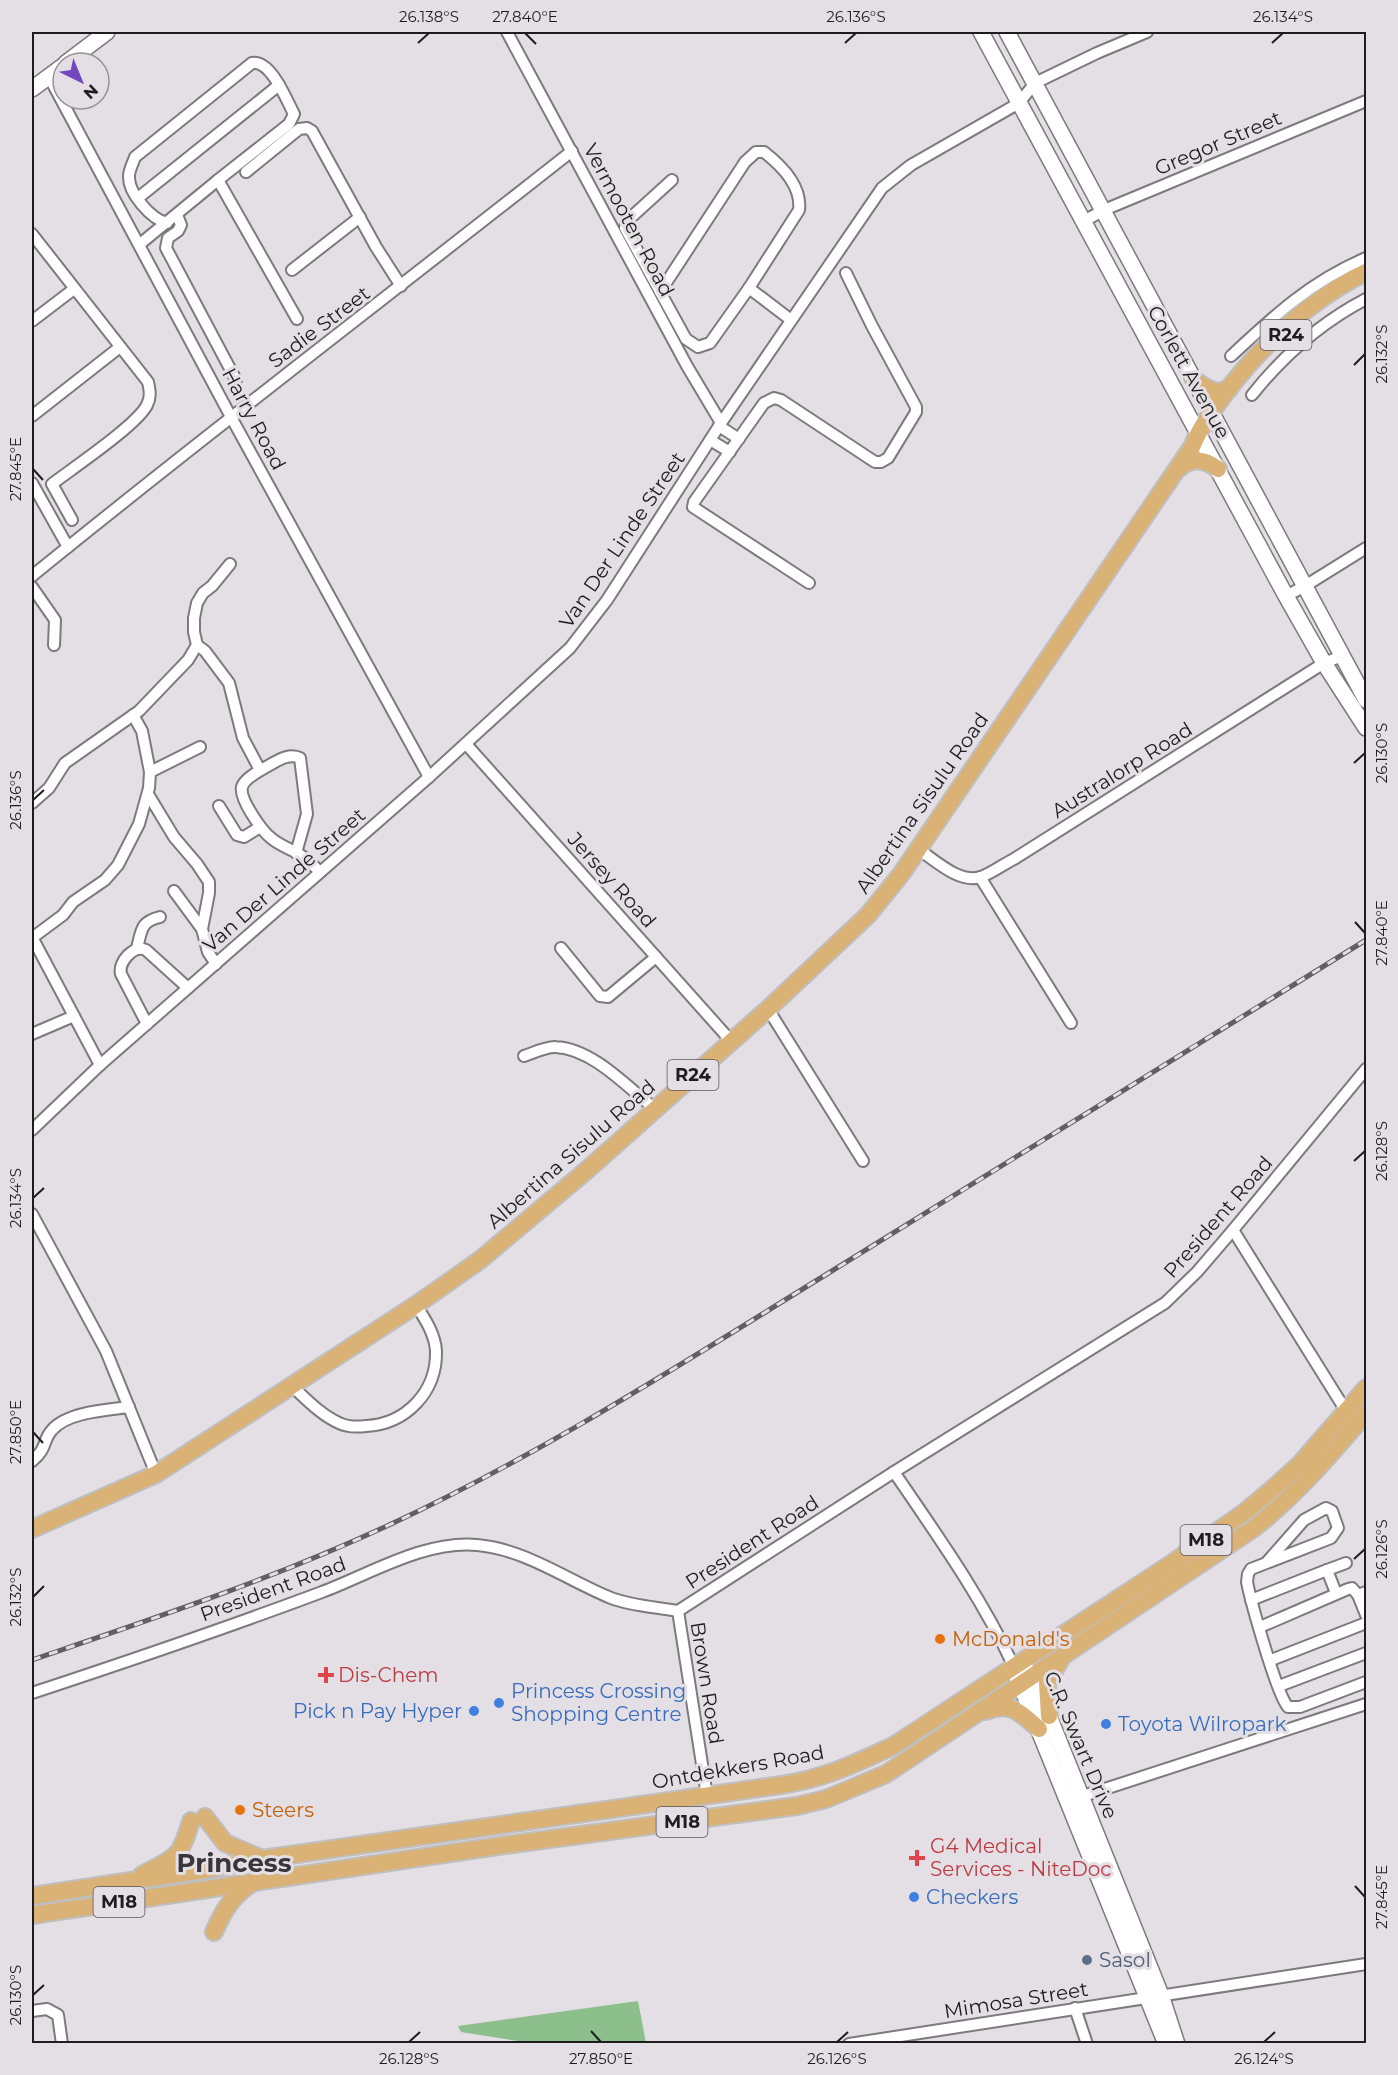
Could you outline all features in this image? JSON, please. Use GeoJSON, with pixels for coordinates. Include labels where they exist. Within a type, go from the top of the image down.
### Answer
{"type":"FeatureCollection","features":[{"type":"Feature","properties":{"kind":"main road","name":"Albertina Sisulu Road"},"geometry":{"type":"LineString","coordinates":[[32,1529],[156,1474],[416,1305],[480,1260],[768,1009],[868,915],[902,873],[1198,440],[1229,389],[1257,354],[1287,325],[1323,297],[1366,272]]}},
{"type":"Feature","properties":{"kind":"main road","name":"Albertina Sisulu Road"},"geometry":{"type":"LineString","coordinates":[[1214,416],[1284,338],[1329,301],[1366,279]]}},
{"type":"Feature","properties":{"kind":"main road"},"geometry":{"type":"LineString","coordinates":[[1194,380],[1209,390],[1217,392],[1229,389]]}},
{"type":"Feature","properties":{"kind":"main road"},"geometry":{"type":"LineString","coordinates":[[1176,470],[1184,463],[1197,460],[1218,469]]}},
{"type":"Feature","properties":{"kind":"main road","name":"Ontdekkers Road"},"geometry":{"type":"LineString","coordinates":[[32,1915],[505,1845],[797,1806],[826,1799],[886,1774],[971,1717],[1022,1673],[1245,1512],[1287,1476],[1366,1388]]}},
{"type":"Feature","properties":{"kind":"main road","name":"Ontdekkers Road"},"geometry":{"type":"LineString","coordinates":[[32,1896],[210,1869],[262,1858],[813,1780],[842,1770],[893,1746],[1022,1673],[1063,1656],[1163,1590],[1286,1502],[1366,1413]]}},
{"type":"Feature","properties":{"kind":"main road"},"geometry":{"type":"LineString","coordinates":[[971,1717],[993,1707],[1008,1707],[1044,1723],[1047,1683],[1063,1656]]}},
{"type":"Feature","properties":{"kind":"main road"},"geometry":{"type":"LineString","coordinates":[[134,1880],[172,1859],[179,1852],[198,1819],[225,1843],[262,1858]]}},
{"type":"Feature","properties":{"kind":"main road"},"geometry":{"type":"LineString","coordinates":[[214,1932],[229,1902],[240,1890],[252,1882]]}},
{"type":"Feature","properties":{"kind":"street"},"geometry":{"type":"LineString","coordinates":[[82,51],[107,32]]}},
{"type":"Feature","properties":{"kind":"street","name":"Vermooten Road"},"geometry":{"type":"LineString","coordinates":[[507,32],[720,425]]}},
{"type":"Feature","properties":{"kind":"street","name":"Corlett Avenue"},"geometry":{"type":"LineString","coordinates":[[981,32],[1084,221],[1198,440],[1218,469],[1324,663],[1366,728]]}},
{"type":"Feature","properties":{"kind":"street","name":"Corlett Avenue"},"geometry":{"type":"LineString","coordinates":[[1007,32],[1366,700]]}},
{"type":"Feature","properties":{"kind":"street"},"geometry":{"type":"LineString","coordinates":[[1035,83],[1147,32]]}},
{"type":"Feature","properties":{"kind":"street"},"geometry":{"type":"LineString","coordinates":[[140,244],[164,225],[177,215],[218,180],[289,124],[293,119],[294,114],[279,85],[265,66],[257,62],[252,63],[138,153],[129,178],[138,198],[155,219],[164,225],[168,238],[166,248],[236,380]]}},
{"type":"Feature","properties":{"kind":"street"},"geometry":{"type":"LineString","coordinates":[[32,89],[49,77]]}},
{"type":"Feature","properties":{"kind":"street","name":"Harry Road"},"geometry":{"type":"LineString","coordinates":[[49,77],[231,417],[429,777]]}},
{"type":"Feature","properties":{"kind":"street","name":"Van Der Linde Street"},"geometry":{"type":"LineString","coordinates":[[32,1130],[100,1065],[557,662],[585,631],[607,600],[720,425],[882,188],[911,165],[1019,103],[1035,83]]}},
{"type":"Feature","properties":{"kind":"street"},"geometry":{"type":"LineString","coordinates":[[138,198],[279,85]]}},
{"type":"Feature","properties":{"kind":"street","name":"Gregor Street"},"geometry":{"type":"LineString","coordinates":[[1084,221],[1104,210],[1366,101]]}},
{"type":"Feature","properties":{"kind":"street"},"geometry":{"type":"LineString","coordinates":[[246,172],[298,129],[308,128],[316,135],[376,247],[401,286]]}},
{"type":"Feature","properties":{"kind":"street","name":"Sadie Street"},"geometry":{"type":"LineString","coordinates":[[32,576],[231,417],[572,151]]}},
{"type":"Feature","properties":{"kind":"street"},"geometry":{"type":"LineString","coordinates":[[660,292],[745,162],[756,152],[765,152],[779,163],[792,181],[800,202],[799,210],[749,288],[710,343],[698,347],[686,339],[660,292],[625,228],[625,224],[672,180]]}},
{"type":"Feature","properties":{"kind":"street"},"geometry":{"type":"LineString","coordinates":[[218,180],[297,319]]}},
{"type":"Feature","properties":{"kind":"street"},"geometry":{"type":"LineString","coordinates":[[168,238],[178,231],[181,225],[177,215]]}},
{"type":"Feature","properties":{"kind":"street"},"geometry":{"type":"LineString","coordinates":[[291,270],[360,217]]}},
{"type":"Feature","properties":{"kind":"street"},"geometry":{"type":"LineString","coordinates":[[32,234],[148,382],[150,396],[146,408],[129,425],[52,483],[72,520]]}},
{"type":"Feature","properties":{"kind":"street"},"geometry":{"type":"LineString","coordinates":[[1231,356],[1284,308],[1317,284],[1337,270],[1366,258]]}},
{"type":"Feature","properties":{"kind":"street"},"geometry":{"type":"LineString","coordinates":[[809,583],[693,507],[694,502],[764,403],[774,398],[781,400],[875,462],[888,458],[916,412],[916,407],[846,273]]}},
{"type":"Feature","properties":{"kind":"street"},"geometry":{"type":"LineString","coordinates":[[749,288],[791,320]]}},
{"type":"Feature","properties":{"kind":"street"},"geometry":{"type":"LineString","coordinates":[[32,321],[74,289]]}},
{"type":"Feature","properties":{"kind":"street"},"geometry":{"type":"LineString","coordinates":[[1252,395],[1265,379],[1320,328],[1366,299]]}},
{"type":"Feature","properties":{"kind":"street"},"geometry":{"type":"LineString","coordinates":[[32,416],[120,347]]}},
{"type":"Feature","properties":{"kind":"street"},"geometry":{"type":"LineString","coordinates":[[720,425],[739,439]]}},
{"type":"Feature","properties":{"kind":"street"},"geometry":{"type":"LineString","coordinates":[[710,440],[730,452]]}},
{"type":"Feature","properties":{"kind":"street"},"geometry":{"type":"LineString","coordinates":[[32,483],[68,547]]}},
{"type":"Feature","properties":{"kind":"street"},"geometry":{"type":"LineString","coordinates":[[1286,596],[1366,548]]}},
{"type":"Feature","properties":{"kind":"street"},"geometry":{"type":"LineString","coordinates":[[32,803],[48,788],[64,763],[140,711],[180,670],[197,645],[194,618],[197,603],[203,593],[212,586],[230,564]]}},
{"type":"Feature","properties":{"kind":"street"},"geometry":{"type":"LineString","coordinates":[[32,587],[55,620],[54,645]]}},
{"type":"Feature","properties":{"kind":"street"},"geometry":{"type":"LineString","coordinates":[[197,645],[205,651],[229,682],[243,738],[261,770]]}},
{"type":"Feature","properties":{"kind":"street","name":"Australorp Road"},"geometry":{"type":"LineString","coordinates":[[980,877],[1014,859],[1324,663],[1342,656]]}},
{"type":"Feature","properties":{"kind":"street"},"geometry":{"type":"LineString","coordinates":[[100,1065],[33,944],[73,902],[105,880],[118,865],[139,824],[148,794],[150,772],[142,731],[133,715]]}},
{"type":"Feature","properties":{"kind":"street","name":"Jersey Road"},"geometry":{"type":"LineString","coordinates":[[466,744],[731,1041]]}},
{"type":"Feature","properties":{"kind":"street"},"geometry":{"type":"LineString","coordinates":[[150,772],[200,747]]}},
{"type":"Feature","properties":{"kind":"street"},"geometry":{"type":"LineString","coordinates":[[296,853],[307,814],[302,784],[302,762],[296,756],[288,756],[261,770],[244,783],[241,793],[260,827],[270,838],[296,853],[320,872]]}},
{"type":"Feature","properties":{"kind":"street"},"geometry":{"type":"LineString","coordinates":[[148,794],[174,837],[209,882],[202,929]]}},
{"type":"Feature","properties":{"kind":"street"},"geometry":{"type":"LineString","coordinates":[[219,806],[233,832],[240,837],[260,827]]}},
{"type":"Feature","properties":{"kind":"street"},"geometry":{"type":"LineString","coordinates":[[918,849],[958,875],[980,877],[1071,1023]]}},
{"type":"Feature","properties":{"kind":"street"},"geometry":{"type":"LineString","coordinates":[[174,891],[202,929],[208,952],[216,964]]}},
{"type":"Feature","properties":{"kind":"street"},"geometry":{"type":"LineString","coordinates":[[147,1024],[119,967],[137,948],[144,925],[148,920],[160,917]]}},
{"type":"Feature","properties":{"kind":"street"},"geometry":{"type":"LineString","coordinates":[[137,948],[146,950],[188,988]]}},
{"type":"Feature","properties":{"kind":"street"},"geometry":{"type":"LineString","coordinates":[[561,948],[600,996],[608,997],[656,957]]}},
{"type":"Feature","properties":{"kind":"street"},"geometry":{"type":"LineString","coordinates":[[768,1009],[863,1161]]}},
{"type":"Feature","properties":{"kind":"street"},"geometry":{"type":"LineString","coordinates":[[32,1034],[74,1016]]}},
{"type":"Feature","properties":{"kind":"street"},"geometry":{"type":"LineString","coordinates":[[524,1056],[554,1046],[580,1053],[600,1064],[655,1109]]}},
{"type":"Feature","properties":{"kind":"street","name":"President Road"},"geometry":{"type":"LineString","coordinates":[[32,1693],[323,1591],[415,1554],[453,1545],[497,1548],[522,1556],[612,1598],[678,1611],[894,1472],[1165,1303],[1197,1272],[1366,1070]]}},
{"type":"Feature","properties":{"kind":"street"},"geometry":{"type":"LineString","coordinates":[[32,1214],[106,1351],[156,1474]]}},
{"type":"Feature","properties":{"kind":"street"},"geometry":{"type":"LineString","coordinates":[[1233,1230],[1346,1411]]}},
{"type":"Feature","properties":{"kind":"street"},"geometry":{"type":"LineString","coordinates":[[292,1386],[318,1410],[340,1424],[357,1427],[377,1426],[396,1420],[413,1407],[424,1393],[432,1375],[436,1350],[430,1328],[416,1305]]}},
{"type":"Feature","properties":{"kind":"street"},"geometry":{"type":"LineString","coordinates":[[32,1461],[46,1446],[50,1431],[62,1420],[129,1407]]}},
{"type":"Feature","properties":{"kind":"street","name":"C.R. Swart Drive"},"geometry":{"type":"LineString","coordinates":[[894,1472],[953,1560],[1022,1673],[1155,1996],[1177,2043]]}},
{"type":"Feature","properties":{"kind":"street"},"geometry":{"type":"LineString","coordinates":[[1267,1562],[1304,1520],[1326,1508],[1332,1511],[1338,1528],[1331,1538],[1251,1569],[1247,1582],[1285,1704],[1296,1708],[1366,1682]]}},
{"type":"Feature","properties":{"kind":"street"},"geometry":{"type":"LineString","coordinates":[[1251,1600],[1346,1563]]}},
{"type":"Feature","properties":{"kind":"street"},"geometry":{"type":"LineString","coordinates":[[1327,1570],[1336,1593]]}},
{"type":"Feature","properties":{"kind":"street"},"geometry":{"type":"LineString","coordinates":[[1260,1628],[1352,1588],[1362,1594],[1366,1615]]}},
{"type":"Feature","properties":{"kind":"street","name":"Brown Road"},"geometry":{"type":"LineString","coordinates":[[678,1611],[707,1796]]}},
{"type":"Feature","properties":{"kind":"street"},"geometry":{"type":"LineString","coordinates":[[1271,1660],[1366,1623]]}},
{"type":"Feature","properties":{"kind":"street"},"geometry":{"type":"LineString","coordinates":[[1279,1686],[1366,1653]]}},
{"type":"Feature","properties":{"kind":"street"},"geometry":{"type":"LineString","coordinates":[[1074,1799],[1366,1704]]}},
{"type":"Feature","properties":{"kind":"street","name":"Mimosa Street"},"geometry":{"type":"LineString","coordinates":[[849,2043],[871,2042],[1075,2008],[1366,1964]]}},
{"type":"Feature","properties":{"kind":"street","name":"C.R. Swart Drive"},"geometry":{"type":"LineString","coordinates":[[1155,1996],[1166,2043]]}},
{"type":"Feature","properties":{"kind":"street"},"geometry":{"type":"LineString","coordinates":[[1075,2008],[1087,2043]]}},
{"type":"Feature","properties":{"kind":"street"},"geometry":{"type":"LineString","coordinates":[[32,2011],[50,2010],[58,2015],[62,2043]]}},
{"type":"Feature","properties":{"kind":"green space"},"geometry":{"type":"Polygon","coordinates":[[[638,2001],[646,2043],[536,2044],[461,2032],[458,2026],[638,2001]]]}},
{"type":"Feature","properties":{"kind":"railway"},"geometry":{"type":"LineString","coordinates":[[32,1660],[301,1563],[389,1525],[502,1468],[612,1406],[1366,940]]}},
{"type":"Feature","properties":{"kind":"place","name":"McDonald's"},"geometry":{"type":"Point","coordinates":[940,1639]}},
{"type":"Feature","properties":{"kind":"place","name":"Dis-Chem"},"geometry":{"type":"Point","coordinates":[326,1675]}},
{"type":"Feature","properties":{"kind":"place","name":"Princess Crossing Shopping Centre"},"geometry":{"type":"Point","coordinates":[499,1703]}},
{"type":"Feature","properties":{"kind":"place","name":"Pick n Pay Hyper"},"geometry":{"type":"Point","coordinates":[474,1711]}},
{"type":"Feature","properties":{"kind":"place","name":"Toyota Wilropark"},"geometry":{"type":"Point","coordinates":[1106,1724]}},
{"type":"Feature","properties":{"kind":"place","name":"Steers"},"geometry":{"type":"Point","coordinates":[240,1810]}},
{"type":"Feature","properties":{"kind":"place","name":"G4 Medical Services - NiteDoc"},"geometry":{"type":"Point","coordinates":[917,1858]}},
{"type":"Feature","properties":{"kind":"place","name":"Checkers"},"geometry":{"type":"Point","coordinates":[914,1897]}},
{"type":"Feature","properties":{"kind":"place","name":"Sasol"},"geometry":{"type":"Point","coordinates":[1087,1960]}},
{"type":"Feature","properties":{"kind":"district","name":"Princess"},"geometry":{"type":"Point","coordinates":[234,1863]}}]}
